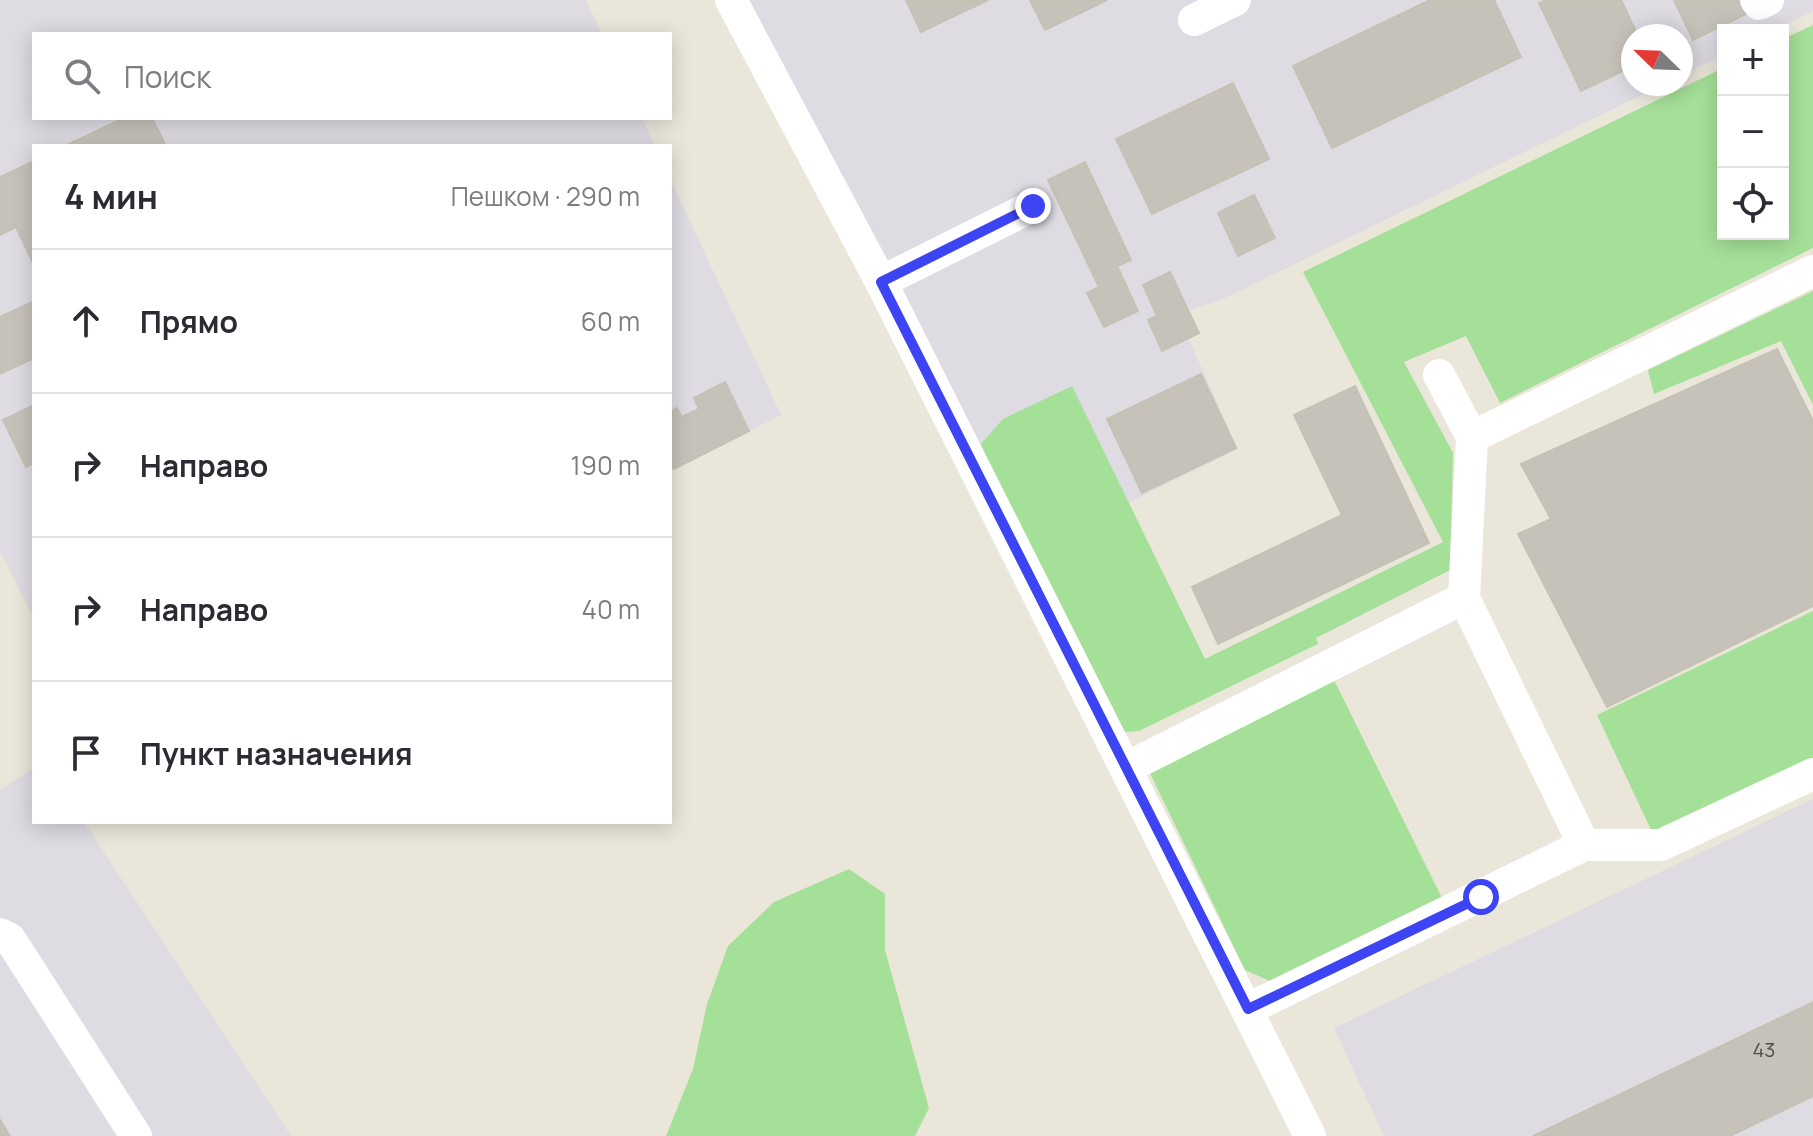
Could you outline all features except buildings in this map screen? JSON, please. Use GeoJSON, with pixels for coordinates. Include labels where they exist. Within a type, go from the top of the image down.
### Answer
{"type":"FeatureCollection","features":[{"type":"Feature","properties":{"kind":"street"},"geometry":{"type":"LineString","coordinates":[[731,0],[881,282],[1310,1136]]}},
{"type":"Feature","properties":{"kind":"street"},"geometry":{"type":"LineString","coordinates":[[1194,20],[1235,0]]}},
{"type":"Feature","properties":{"kind":"street"},"geometry":{"type":"LineString","coordinates":[[1756,0],[1759,4],[1768,0]]}},
{"type":"Feature","properties":{"kind":"street"},"geometry":{"type":"LineString","coordinates":[[881,282],[1033,206]]}},
{"type":"Feature","properties":{"kind":"street"},"geometry":{"type":"LineString","coordinates":[[1472,437],[1813,271]]}},
{"type":"Feature","properties":{"kind":"street"},"geometry":{"type":"LineString","coordinates":[[1439,375],[1472,437],[1464,598],[1584,845]]}},
{"type":"Feature","properties":{"kind":"street"},"geometry":{"type":"LineString","coordinates":[[1126,768],[1464,598]]}},
{"type":"Feature","properties":{"kind":"street"},"geometry":{"type":"LineString","coordinates":[[1248,1009],[1584,845],[1661,845],[1813,774]]}},
{"type":"Feature","properties":{"kind":"street"},"geometry":{"type":"LineString","coordinates":[[0,934],[10,939],[136,1136]]}},
{"type":"Feature","properties":{"kind":"shaded area"},"geometry":{"type":"Polygon","coordinates":[[[0,0],[586,0],[601,32],[32,32],[32,120],[643,120],[654,144],[32,144],[32,614],[0,551],[0,0]]]}},
{"type":"Feature","properties":{"kind":"shaded area"},"geometry":{"type":"Polygon","coordinates":[[[750,0],[1813,0],[1813,11],[1787,24],[1717,24],[1717,58],[1693,70],[1693,24],[1621,24],[1621,96],[1639,96],[1227,297],[1178,315],[1238,449],[1124,505],[1033,561],[750,0]]]}},
{"type":"Feature","properties":{"kind":"shaded area"},"geometry":{"type":"Polygon","coordinates":[[[672,183],[781,415],[672,470],[672,183]]]}},
{"type":"Feature","properties":{"kind":"shaded area"},"geometry":{"type":"Polygon","coordinates":[[[32,769],[32,824],[85,824],[291,1136],[0,1136],[0,790],[32,769]]]}},
{"type":"Feature","properties":{"kind":"shaded area"},"geometry":{"type":"Polygon","coordinates":[[[1813,799],[1813,1136],[1384,1136],[1334,1028],[1813,799]]]}},
{"type":"Feature","properties":{"kind":"green space"},"geometry":{"type":"Polygon","coordinates":[[[1813,25],[1813,248],[1500,403],[1466,336],[1404,362],[1453,453],[1450,570],[1316,638],[1318,644],[1139,731],[1126,732],[1118,727],[980,445],[1003,419],[1072,386],[1205,659],[1443,542],[1303,272],[1665,96],[1693,96],[1693,83],[1717,71],[1717,240],[1789,240],[1789,36],[1813,25]]]}},
{"type":"Feature","properties":{"kind":"green space"},"geometry":{"type":"Polygon","coordinates":[[[1813,291],[1813,405],[1781,341],[1654,394],[1648,370],[1813,291]]]}},
{"type":"Feature","properties":{"kind":"green space"},"geometry":{"type":"Polygon","coordinates":[[[1813,611],[1813,759],[1653,834],[1597,715],[1813,611]]]}},
{"type":"Feature","properties":{"kind":"green space"},"geometry":{"type":"Polygon","coordinates":[[[1332,676],[1442,898],[1274,983],[1245,970],[1147,767],[1332,676]]]}},
{"type":"Feature","properties":{"kind":"green space"},"geometry":{"type":"Polygon","coordinates":[[[849,869],[885,894],[885,950],[929,1108],[915,1136],[666,1136],[693,1069],[707,1004],[728,946],[774,902],[849,869]]]}},
{"type":"Feature","properties":{"kind":"route"},"geometry":{"type":"LineString","coordinates":[[1033,206],[881,282],[1248,1009],[1481,897]]}}]}
